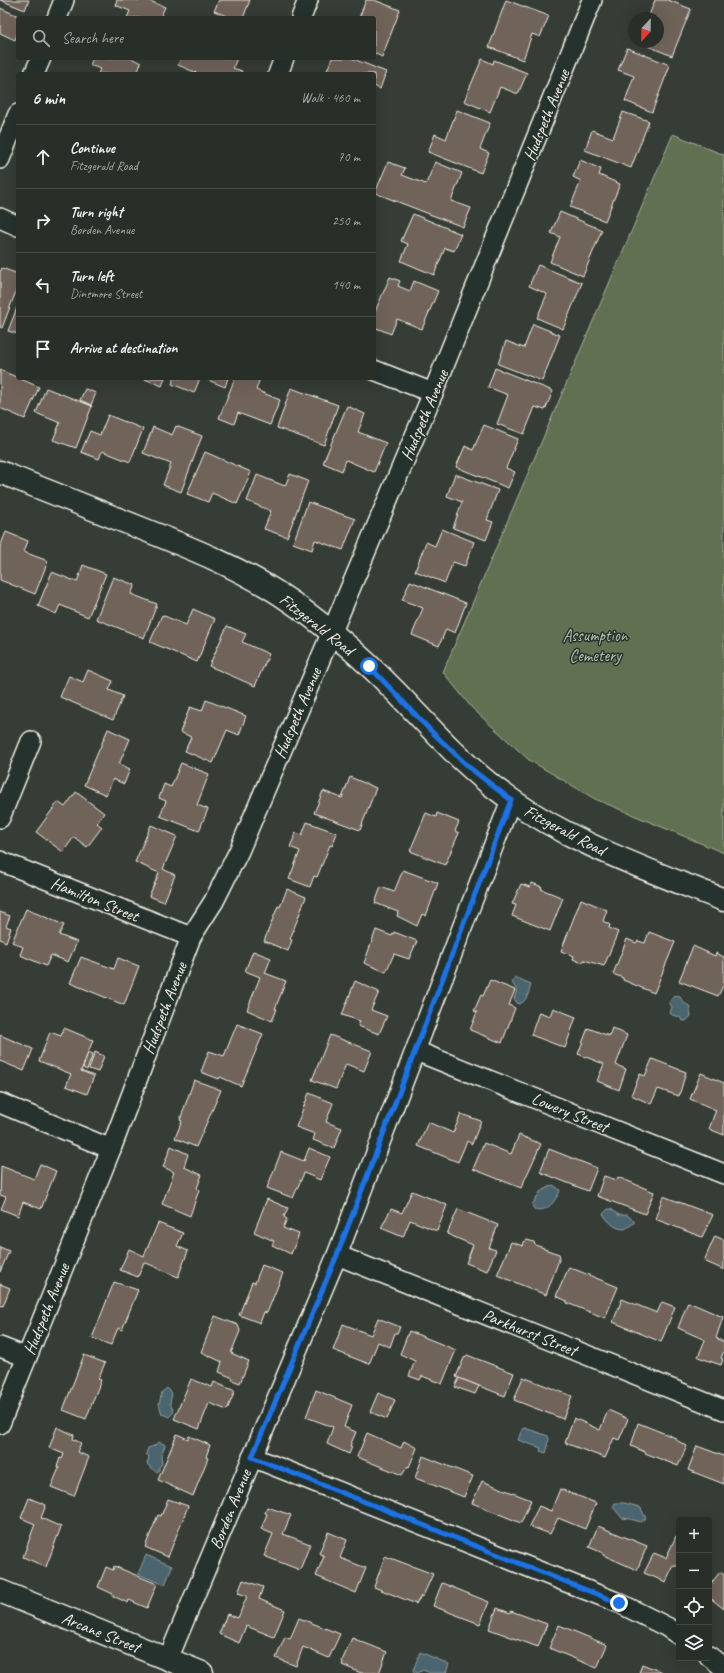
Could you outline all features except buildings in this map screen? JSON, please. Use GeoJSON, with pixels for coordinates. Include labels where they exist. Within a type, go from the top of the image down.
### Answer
{"type":"FeatureCollection","features":[{"type":"Feature","properties":{"kind":"main road","name":"Fitzgerald Road"},"geometry":{"type":"LineString","coordinates":[[0,472],[221,561],[278,593],[331,633],[369,666],[432,732],[470,768],[511,800],[551,826],[595,848],[724,900]]}},
{"type":"Feature","properties":{"kind":"main road","name":"Arcane Street"},"geometry":{"type":"LineString","coordinates":[[0,1591],[202,1673]]}},
{"type":"Feature","properties":{"kind":"street"},"geometry":{"type":"LineString","coordinates":[[58,16],[64,0]]}},
{"type":"Feature","properties":{"kind":"street"},"geometry":{"type":"LineString","coordinates":[[302,16],[308,0]]}},
{"type":"Feature","properties":{"kind":"street","name":"Hudspeth Avenue"},"geometry":{"type":"LineString","coordinates":[[0,1424],[111,1149],[191,937],[214,901],[239,851],[433,393],[592,0]]}},
{"type":"Feature","properties":{"kind":"street"},"geometry":{"type":"LineString","coordinates":[[35,72],[39,60]]}},
{"type":"Feature","properties":{"kind":"street"},"geometry":{"type":"LineString","coordinates":[[279,72],[283,60]]}},
{"type":"Feature","properties":{"kind":"street"},"geometry":{"type":"LineString","coordinates":[[0,159],[16,119]]}},
{"type":"Feature","properties":{"kind":"street"},"geometry":{"type":"LineString","coordinates":[[0,218],[16,225]]}},
{"type":"Feature","properties":{"kind":"street"},"geometry":{"type":"LineString","coordinates":[[376,371],[433,393]]}},
{"type":"Feature","properties":{"kind":"street"},"geometry":{"type":"LineString","coordinates":[[0,818],[31,741]]}},
{"type":"Feature","properties":{"kind":"street","name":"Borden Avenue"},"geometry":{"type":"LineString","coordinates":[[168,1659],[337,1255],[511,800]]}},
{"type":"Feature","properties":{"kind":"street","name":"Hamilton Street"},"geometry":{"type":"LineString","coordinates":[[0,861],[191,937]]}},
{"type":"Feature","properties":{"kind":"street","name":"Lowery Street"},"geometry":{"type":"LineString","coordinates":[[416,1051],[724,1174]]}},
{"type":"Feature","properties":{"kind":"street"},"geometry":{"type":"LineString","coordinates":[[0,1104],[111,1149]]}},
{"type":"Feature","properties":{"kind":"street","name":"Parkhurst Street"},"geometry":{"type":"LineString","coordinates":[[337,1255],[724,1410]]}},
{"type":"Feature","properties":{"kind":"street"},"geometry":{"type":"LineString","coordinates":[[0,1347],[26,1357]]}},
{"type":"Feature","properties":{"kind":"street"},"geometry":{"type":"LineString","coordinates":[[252,1457],[619,1603],[676,1633]]}},
{"type":"Feature","properties":{"kind":"street"},"geometry":{"type":"LineString","coordinates":[[712,1658],[724,1668]]}},
{"type":"Feature","properties":{"kind":"green space","name":"Assumption Cemetery"},"geometry":{"type":"Polygon","coordinates":[[[673,134],[724,155],[724,853],[595,799],[529,760],[472,708],[443,672],[673,134]]]}},
{"type":"Feature","properties":{"kind":"water"},"geometry":{"type":"Polygon","coordinates":[[[515,977],[531,984],[526,999],[524,1002],[518,1004],[514,999],[517,990],[512,983],[515,977]]]}},
{"type":"Feature","properties":{"kind":"water"},"geometry":{"type":"Polygon","coordinates":[[[674,996],[680,997],[684,1003],[691,1007],[691,1016],[686,1021],[682,1021],[680,1017],[670,1013],[672,1007],[669,1002],[674,996]]]}},
{"type":"Feature","properties":{"kind":"water"},"geometry":{"type":"Polygon","coordinates":[[[553,1185],[560,1191],[556,1199],[547,1208],[539,1210],[534,1209],[532,1205],[540,1192],[553,1185]]]}},
{"type":"Feature","properties":{"kind":"water"},"geometry":{"type":"Polygon","coordinates":[[[608,1209],[611,1209],[619,1215],[627,1215],[634,1221],[634,1223],[625,1229],[618,1228],[603,1214],[608,1209]]]}},
{"type":"Feature","properties":{"kind":"water"},"geometry":{"type":"Polygon","coordinates":[[[167,1388],[172,1393],[170,1403],[174,1412],[169,1417],[162,1414],[159,1404],[162,1392],[167,1388]]]}},
{"type":"Feature","properties":{"kind":"water"},"geometry":{"type":"Polygon","coordinates":[[[525,1428],[548,1436],[549,1440],[546,1453],[540,1451],[541,1448],[518,1440],[522,1429],[525,1428]]]}},
{"type":"Feature","properties":{"kind":"water"},"geometry":{"type":"Polygon","coordinates":[[[158,1442],[164,1444],[165,1446],[161,1455],[162,1464],[159,1467],[159,1471],[156,1472],[147,1464],[149,1457],[146,1454],[148,1448],[154,1446],[158,1442]]]}},
{"type":"Feature","properties":{"kind":"water"},"geometry":{"type":"Polygon","coordinates":[[[615,1503],[624,1503],[640,1507],[646,1518],[641,1522],[622,1518],[613,1507],[615,1503]]]}},
{"type":"Feature","properties":{"kind":"water"},"geometry":{"type":"Polygon","coordinates":[[[146,1555],[172,1566],[165,1585],[138,1574],[146,1555]]]}},
{"type":"Feature","properties":{"kind":"water"},"geometry":{"type":"Polygon","coordinates":[[[420,1652],[449,1664],[446,1673],[430,1673],[423,1670],[418,1673],[413,1671],[420,1652]]]}},
{"type":"Feature","properties":{"kind":"route"},"geometry":{"type":"LineString","coordinates":[[369,666],[397,693],[432,732],[470,768],[511,800],[337,1255],[252,1457],[619,1603]]}}]}
